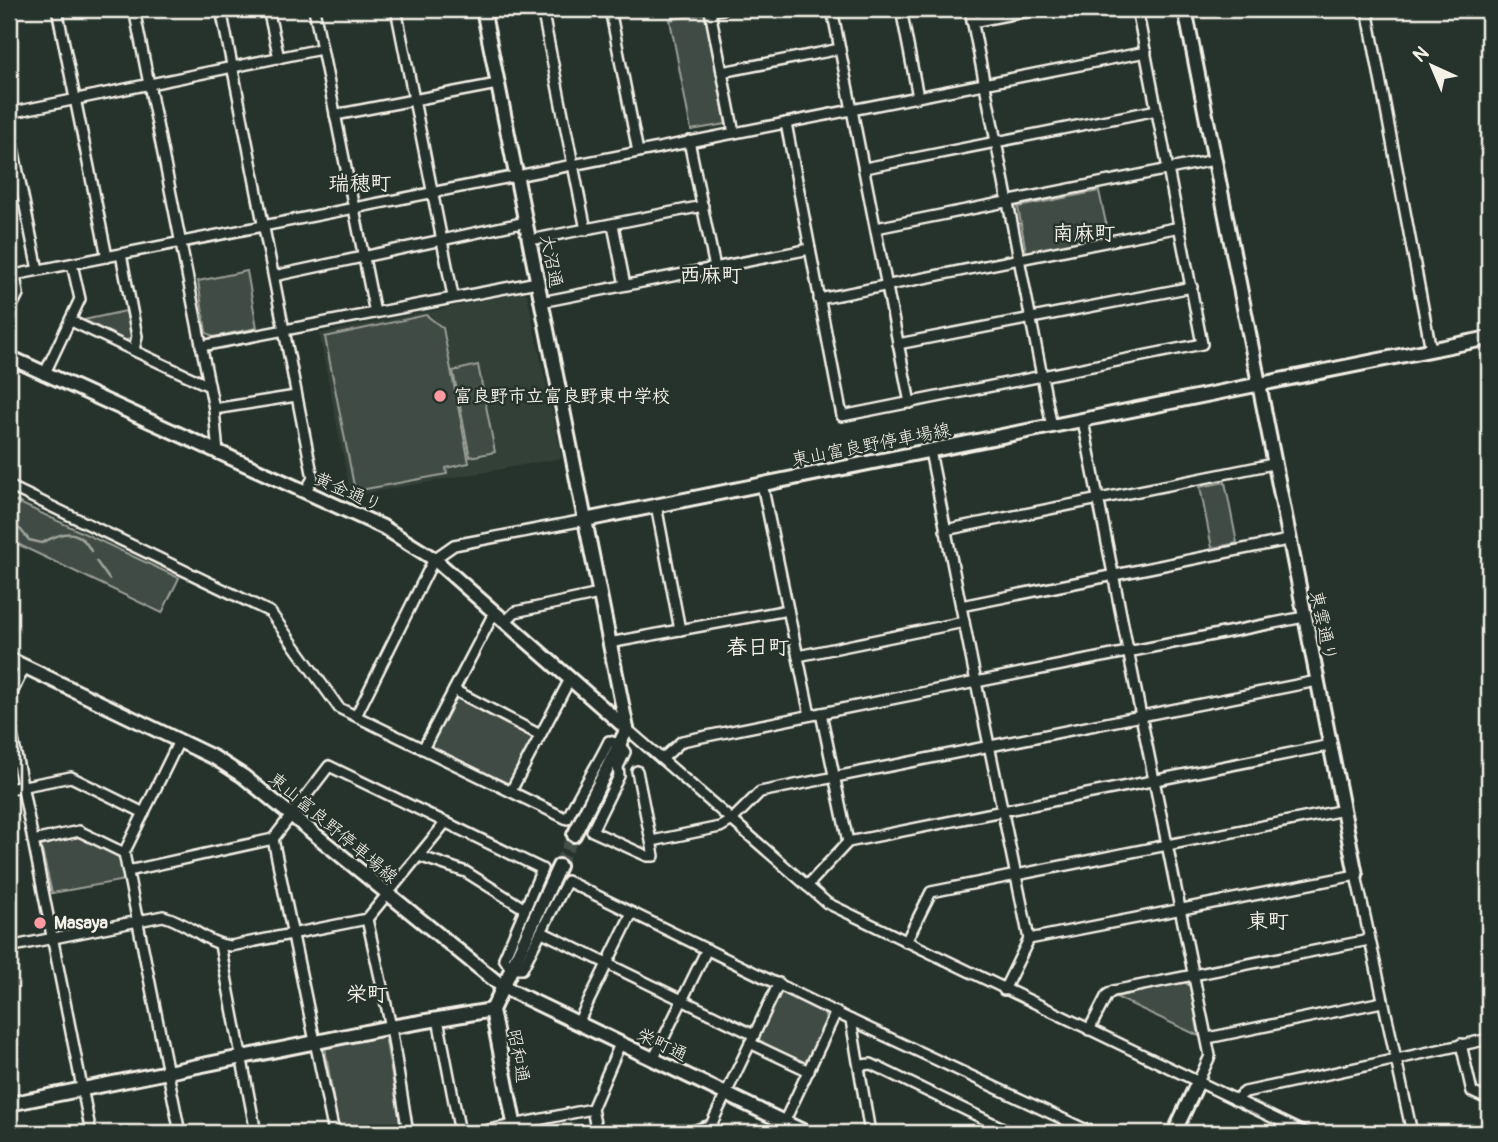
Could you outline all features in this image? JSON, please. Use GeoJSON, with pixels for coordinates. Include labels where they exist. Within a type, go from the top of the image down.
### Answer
{"type":"FeatureCollection","features":[{"type":"Feature","properties":{"kind":"street"},"geometry":{"type":"LineString","coordinates":[[57,9],[107,257]]}},
{"type":"Feature","properties":{"kind":"street"},"geometry":{"type":"LineString","coordinates":[[134,9],[214,409],[218,454]]}},
{"type":"Feature","properties":{"kind":"street"},"geometry":{"type":"LineString","coordinates":[[222,9],[313,478],[305,492]]}},
{"type":"Feature","properties":{"kind":"street"},"geometry":{"type":"LineString","coordinates":[[268,9],[279,58]]}},
{"type":"Feature","properties":{"kind":"street"},"geometry":{"type":"LineString","coordinates":[[314,9],[375,313]]}},
{"type":"Feature","properties":{"kind":"street"},"geometry":{"type":"LineString","coordinates":[[397,9],[453,296]]}},
{"type":"Feature","properties":{"kind":"street","name":"大沼通"},"geometry":{"type":"LineString","coordinates":[[483,9],[585,520]]}},
{"type":"Feature","properties":{"kind":"street"},"geometry":{"type":"LineString","coordinates":[[542,9],[586,230]]}},
{"type":"Feature","properties":{"kind":"street"},"geometry":{"type":"LineString","coordinates":[[610,9],[638,152]]}},
{"type":"Feature","properties":{"kind":"street"},"geometry":{"type":"LineString","coordinates":[[723,9],[710,11],[734,133]]}},
{"type":"Feature","properties":{"kind":"street"},"geometry":{"type":"LineString","coordinates":[[832,9],[910,403]]}},
{"type":"Feature","properties":{"kind":"street"},"geometry":{"type":"LineString","coordinates":[[901,9],[918,97]]}},
{"type":"Feature","properties":{"kind":"street"},"geometry":{"type":"LineString","coordinates":[[970,9],[1052,427]]}},
{"type":"Feature","properties":{"kind":"street"},"geometry":{"type":"LineString","coordinates":[[972,22],[1039,9]]}},
{"type":"Feature","properties":{"kind":"street"},"geometry":{"type":"LineString","coordinates":[[786,123],[842,416],[1202,344],[1137,9]]}},
{"type":"Feature","properties":{"kind":"street","name":"東雲通り"},"geometry":{"type":"LineString","coordinates":[[1185,9],[1356,875]]}},
{"type":"Feature","properties":{"kind":"street"},"geometry":{"type":"LineString","coordinates":[[1367,9],[1431,350]]}},
{"type":"Feature","properties":{"kind":"street"},"geometry":{"type":"LineString","coordinates":[[9,113],[321,49]]}},
{"type":"Feature","properties":{"kind":"street"},"geometry":{"type":"LineString","coordinates":[[722,72],[840,49]]}},
{"type":"Feature","properties":{"kind":"street"},"geometry":{"type":"LineString","coordinates":[[9,312],[18,294],[12,275],[1146,52]]}},
{"type":"Feature","properties":{"kind":"street"},"geometry":{"type":"LineString","coordinates":[[335,115],[497,84]]}},
{"type":"Feature","properties":{"kind":"street"},"geometry":{"type":"LineString","coordinates":[[865,168],[1157,110]]}},
{"type":"Feature","properties":{"kind":"street"},"geometry":{"type":"LineString","coordinates":[[9,128],[38,270]]}},
{"type":"Feature","properties":{"kind":"street"},"geometry":{"type":"LineString","coordinates":[[689,141],[715,268]]}},
{"type":"Feature","properties":{"kind":"street"},"geometry":{"type":"LineString","coordinates":[[876,228],[1214,160]]}},
{"type":"Feature","properties":{"kind":"street"},"geometry":{"type":"LineString","coordinates":[[530,240],[703,206]]}},
{"type":"Feature","properties":{"kind":"street"},"geometry":{"type":"LineString","coordinates":[[274,276],[364,259],[526,222]]}},
{"type":"Feature","properties":{"kind":"street"},"geometry":{"type":"LineString","coordinates":[[614,225],[625,285]]}},
{"type":"Feature","properties":{"kind":"street"},"geometry":{"type":"LineString","coordinates":[[820,299],[1180,228]]}},
{"type":"Feature","properties":{"kind":"street"},"geometry":{"type":"LineString","coordinates":[[541,302],[810,249]]}},
{"type":"Feature","properties":{"kind":"street"},"geometry":{"type":"LineString","coordinates":[[121,254],[137,336],[134,350]]}},
{"type":"Feature","properties":{"kind":"street"},"geometry":{"type":"LineString","coordinates":[[44,374],[80,299],[72,264]]}},
{"type":"Feature","properties":{"kind":"street"},"geometry":{"type":"LineString","coordinates":[[201,346],[537,282]]}},
{"type":"Feature","properties":{"kind":"street"},"geometry":{"type":"LineString","coordinates":[[898,344],[1192,287]]}},
{"type":"Feature","properties":{"kind":"street"},"geometry":{"type":"LineString","coordinates":[[71,321],[209,386]]}},
{"type":"Feature","properties":{"kind":"street","name":"東山富良野停車場線"},"geometry":{"type":"LineString","coordinates":[[585,520],[1489,338]]}},
{"type":"Feature","properties":{"kind":"street","name":"黄金通り"},"geometry":{"type":"LineString","coordinates":[[9,357],[383,527],[434,559],[627,729]]}},
{"type":"Feature","properties":{"kind":"street"},"geometry":{"type":"LineString","coordinates":[[214,409],[296,396]]}},
{"type":"Feature","properties":{"kind":"street"},"geometry":{"type":"LineString","coordinates":[[1083,421],[1208,1038],[1210,1056],[1174,1133]]}},
{"type":"Feature","properties":{"kind":"street"},"geometry":{"type":"LineString","coordinates":[[930,451],[1029,939],[1004,990]]}},
{"type":"Feature","properties":{"kind":"street"},"geometry":{"type":"LineString","coordinates":[[945,530],[1273,464]]}},
{"type":"Feature","properties":{"kind":"street"},"geometry":{"type":"LineString","coordinates":[[762,484],[810,715]]}},
{"type":"Feature","properties":{"kind":"street"},"geometry":{"type":"LineString","coordinates":[[9,486],[270,612],[339,708],[568,819],[586,779],[593,774],[609,741],[619,744],[625,752],[618,767],[619,776],[592,831],[648,856],[654,856],[637,771]]}},
{"type":"Feature","properties":{"kind":"street"},"geometry":{"type":"LineString","coordinates":[[656,505],[680,630]]}},
{"type":"Feature","properties":{"kind":"street"},"geometry":{"type":"LineString","coordinates":[[356,716],[434,559],[454,545],[585,520],[627,729],[807,886],[827,903],[1305,1133]]}},
{"type":"Feature","properties":{"kind":"street"},"geometry":{"type":"LineString","coordinates":[[961,606],[1288,540]]}},
{"type":"Feature","properties":{"kind":"street"},"geometry":{"type":"LineString","coordinates":[[505,622],[516,612],[599,594]]}},
{"type":"Feature","properties":{"kind":"street"},"geometry":{"type":"LineString","coordinates":[[609,643],[788,610]]}},
{"type":"Feature","properties":{"kind":"street"},"geometry":{"type":"LineString","coordinates":[[423,749],[494,612]]}},
{"type":"Feature","properties":{"kind":"street"},"geometry":{"type":"LineString","coordinates":[[662,759],[682,741],[1304,617]]}},
{"type":"Feature","properties":{"kind":"street"},"geometry":{"type":"LineString","coordinates":[[798,656],[964,622]]}},
{"type":"Feature","properties":{"kind":"street","name":"東山富良野停車場線"},"geometry":{"type":"LineString","coordinates":[[9,659],[179,741],[243,776],[503,987]]}},
{"type":"Feature","properties":{"kind":"street"},"geometry":{"type":"LineString","coordinates":[[9,699],[24,666]]}},
{"type":"Feature","properties":{"kind":"street"},"geometry":{"type":"LineString","coordinates":[[511,791],[570,679]]}},
{"type":"Feature","properties":{"kind":"street"},"geometry":{"type":"LineString","coordinates":[[652,841],[720,827],[732,820],[760,792],[1317,681]]}},
{"type":"Feature","properties":{"kind":"street"},"geometry":{"type":"LineString","coordinates":[[454,690],[540,734]]}},
{"type":"Feature","properties":{"kind":"street"},"geometry":{"type":"LineString","coordinates":[[821,713],[848,842]]}},
{"type":"Feature","properties":{"kind":"street"},"geometry":{"type":"LineString","coordinates":[[9,719],[91,1133]]}},
{"type":"Feature","properties":{"kind":"street"},"geometry":{"type":"LineString","coordinates":[[574,835],[627,729]]}},
{"type":"Feature","properties":{"kind":"street"},"geometry":{"type":"LineString","coordinates":[[179,741],[124,853],[180,1133]]}},
{"type":"Feature","properties":{"kind":"street"},"geometry":{"type":"LineString","coordinates":[[807,886],[848,842],[1331,745]]}},
{"type":"Feature","properties":{"kind":"street"},"geometry":{"type":"LineString","coordinates":[[128,871],[273,839],[328,766],[542,869],[504,958],[511,969]]}},
{"type":"Feature","properties":{"kind":"street"},"geometry":{"type":"LineString","coordinates":[[9,789],[71,777],[145,813]]}},
{"type":"Feature","properties":{"kind":"street"},"geometry":{"type":"LineString","coordinates":[[906,942],[931,892],[1345,810]]}},
{"type":"Feature","properties":{"kind":"street"},"geometry":{"type":"LineString","coordinates":[[9,947],[163,916],[220,945],[367,919],[446,822]]}},
{"type":"Feature","properties":{"kind":"street"},"geometry":{"type":"LineString","coordinates":[[33,841],[79,831],[124,853]]}},
{"type":"Feature","properties":{"kind":"street"},"geometry":{"type":"LineString","coordinates":[[273,839],[334,1133]]}},
{"type":"Feature","properties":{"kind":"street"},"geometry":{"type":"LineString","coordinates":[[419,856],[466,872],[525,909]]}},
{"type":"Feature","properties":{"kind":"street"},"geometry":{"type":"LineString","coordinates":[[503,987],[559,866]]}},
{"type":"Feature","properties":{"kind":"street"},"geometry":{"type":"LineString","coordinates":[[1029,939],[1356,875],[1412,1133]]}},
{"type":"Feature","properties":{"kind":"street"},"geometry":{"type":"LineString","coordinates":[[511,969],[522,969],[567,881],[851,1020],[1093,1133]]}},
{"type":"Feature","properties":{"kind":"street"},"geometry":{"type":"LineString","coordinates":[[578,1023],[632,913]]}},
{"type":"Feature","properties":{"kind":"street"},"geometry":{"type":"LineString","coordinates":[[367,919],[391,1027],[408,1133]]}},
{"type":"Feature","properties":{"kind":"street"},"geometry":{"type":"LineString","coordinates":[[542,932],[682,1000],[809,1071]]}},
{"type":"Feature","properties":{"kind":"street"},"geometry":{"type":"LineString","coordinates":[[1089,1030],[1107,995],[1113,991],[1369,940]]}},
{"type":"Feature","properties":{"kind":"street"},"geometry":{"type":"LineString","coordinates":[[220,945],[256,1133]]}},
{"type":"Feature","properties":{"kind":"street"},"geometry":{"type":"LineString","coordinates":[[653,1060],[708,949]]}},
{"type":"Feature","properties":{"kind":"street"},"geometry":{"type":"LineString","coordinates":[[687,1133],[711,1125],[779,984]]}},
{"type":"Feature","properties":{"kind":"street","name":"昭和通"},"geometry":{"type":"LineString","coordinates":[[503,987],[492,1010],[515,1129]]}},
{"type":"Feature","properties":{"kind":"street","name":"栄町通"},"geometry":{"type":"LineString","coordinates":[[503,987],[725,1094],[782,1128],[807,1133]]}},
{"type":"Feature","properties":{"kind":"street"},"geometry":{"type":"LineString","coordinates":[[1208,1038],[1382,1002]]}},
{"type":"Feature","properties":{"kind":"street"},"geometry":{"type":"LineString","coordinates":[[9,1104],[391,1027],[492,1010]]}},
{"type":"Feature","properties":{"kind":"street"},"geometry":{"type":"LineString","coordinates":[[782,1128],[836,1012]]}},
{"type":"Feature","properties":{"kind":"street"},"geometry":{"type":"LineString","coordinates":[[438,1019],[460,1133]]}},
{"type":"Feature","properties":{"kind":"street"},"geometry":{"type":"LineString","coordinates":[[851,1020],[861,1065],[870,1133]]}},
{"type":"Feature","properties":{"kind":"street"},"geometry":{"type":"LineString","coordinates":[[1235,1100],[1245,1092],[1489,1039]]}},
{"type":"Feature","properties":{"kind":"street"},"geometry":{"type":"LineString","coordinates":[[597,1133],[592,1109],[620,1044]]}},
{"type":"Feature","properties":{"kind":"street"},"geometry":{"type":"LineString","coordinates":[[1461,1044],[1472,1092],[1489,1100]]}},
{"type":"Feature","properties":{"kind":"street"},"geometry":{"type":"LineString","coordinates":[[861,1065],[871,1065],[1013,1133]]}},
{"type":"Feature","properties":{"kind":"street"},"geometry":{"type":"LineString","coordinates":[[474,1133],[515,1129],[592,1109]]}},
{"type":"Feature","properties":{"kind":"shaded area"},"geometry":{"type":"Polygon","coordinates":[[[705,13],[726,124],[691,130],[670,20],[705,13]]]}},
{"type":"Feature","properties":{"kind":"shaded area"},"geometry":{"type":"Polygon","coordinates":[[[1099,191],[1109,237],[1026,252],[1018,207],[1099,191]]]}},
{"type":"Feature","properties":{"kind":"shaded area"},"geometry":{"type":"Polygon","coordinates":[[[247,271],[257,328],[213,337],[206,332],[198,281],[247,271]]]}},
{"type":"Feature","properties":{"kind":"shaded area","name":"富良野市立富良野東中学校"},"geometry":{"type":"Polygon","coordinates":[[[524,292],[527,294],[562,458],[351,496],[319,334],[524,292]]]}},
{"type":"Feature","properties":{"kind":"shaded area"},"geometry":{"type":"Polygon","coordinates":[[[126,311],[132,336],[126,341],[84,320],[126,311]]]}},
{"type":"Feature","properties":{"kind":"shaded area"},"geometry":{"type":"Polygon","coordinates":[[[426,315],[443,328],[469,463],[446,468],[447,474],[355,491],[325,337],[426,315]]]}},
{"type":"Feature","properties":{"kind":"shaded area"},"geometry":{"type":"Polygon","coordinates":[[[478,365],[495,452],[470,457],[453,371],[478,365]]]}},
{"type":"Feature","properties":{"kind":"shaded area"},"geometry":{"type":"Polygon","coordinates":[[[1225,482],[1237,543],[1212,548],[1200,487],[1225,482]]]}},
{"type":"Feature","properties":{"kind":"shaded area"},"geometry":{"type":"Polygon","coordinates":[[[9,498],[179,578],[162,613],[9,540],[9,498]]]}},
{"type":"Feature","properties":{"kind":"shaded area"},"geometry":{"type":"Polygon","coordinates":[[[455,697],[534,737],[509,785],[430,746],[455,697]]]}},
{"type":"Feature","properties":{"kind":"shaded area"},"geometry":{"type":"Polygon","coordinates":[[[78,836],[120,854],[125,880],[52,893],[41,846],[78,836]]]}},
{"type":"Feature","properties":{"kind":"shaded area"},"geometry":{"type":"Polygon","coordinates":[[[1184,982],[1190,986],[1199,1036],[1116,997],[1184,982]]]}},
{"type":"Feature","properties":{"kind":"shaded area"},"geometry":{"type":"Polygon","coordinates":[[[781,989],[822,1009],[826,1019],[806,1066],[755,1041],[781,989]]]}},
{"type":"Feature","properties":{"kind":"shaded area"},"geometry":{"type":"Polygon","coordinates":[[[385,1036],[402,1133],[339,1133],[325,1048],[385,1036]]]}},
{"type":"Feature","properties":{"kind":"waterway"},"geometry":{"type":"LineString","coordinates":[[20,529],[29,540],[42,543],[63,534],[75,535],[81,538],[91,551]]}},
{"type":"Feature","properties":{"kind":"waterway"},"geometry":{"type":"LineString","coordinates":[[96,561],[109,579]]}},
{"type":"Feature","properties":{"kind":"tunnel"},"geometry":{"type":"LineString","coordinates":[[559,866],[574,835]]}},
{"type":"Feature","properties":{"kind":"place","name":"富良野市立富良野東中学校"},"geometry":{"type":"Point","coordinates":[440,396]}},
{"type":"Feature","properties":{"kind":"place","name":"Masaya"},"geometry":{"type":"Point","coordinates":[40,923]}},
{"type":"Feature","properties":{"kind":"district","name":"瑞穂町"},"geometry":{"type":"Point","coordinates":[360,183]}},
{"type":"Feature","properties":{"kind":"district","name":"南麻町"},"geometry":{"type":"Point","coordinates":[1084,233]}},
{"type":"Feature","properties":{"kind":"district","name":"西麻町"},"geometry":{"type":"Point","coordinates":[711,275]}},
{"type":"Feature","properties":{"kind":"district","name":"春日町"},"geometry":{"type":"Point","coordinates":[758,647]}},
{"type":"Feature","properties":{"kind":"district","name":"東町"},"geometry":{"type":"Point","coordinates":[1268,921]}},
{"type":"Feature","properties":{"kind":"district","name":"栄町"},"geometry":{"type":"Point","coordinates":[367,994]}}]}
